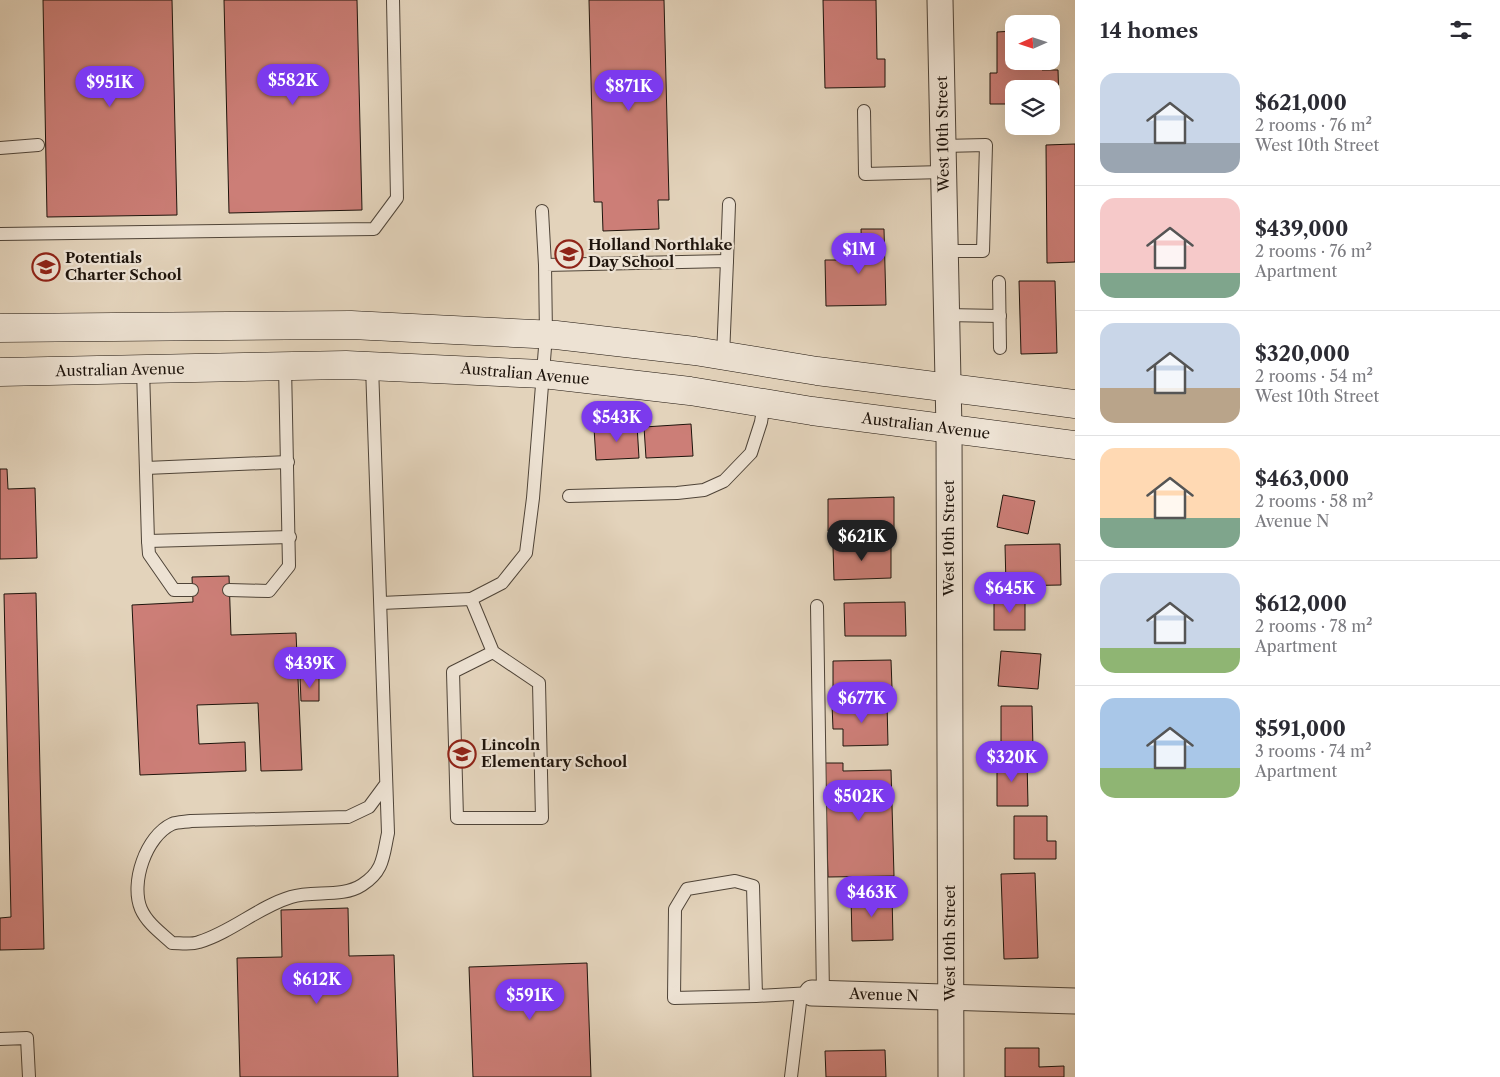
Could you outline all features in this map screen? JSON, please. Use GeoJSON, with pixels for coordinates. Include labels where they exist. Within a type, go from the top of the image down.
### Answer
{"type":"FeatureCollection","features":[{"type":"Feature","properties":{"kind":"main road"},"geometry":{"type":"LineString","coordinates":[[0,328],[351,325],[546,335],[723,356],[948,389],[1075,404]]}},
{"type":"Feature","properties":{"kind":"main road","name":"Australian Avenue"},"geometry":{"type":"LineString","coordinates":[[0,372],[372,366],[543,374],[690,391],[949,429],[1075,445]]}},
{"type":"Feature","properties":{"kind":"street","name":"West 10th Street"},"geometry":{"type":"LineString","coordinates":[[940,0],[949,429],[950,1077]]}},
{"type":"Feature","properties":{"kind":"street","name":"Avenue N"},"geometry":{"type":"LineString","coordinates":[[812,994],[1075,1000]]}},
{"type":"Feature","properties":{"kind":"lane"},"geometry":{"type":"LineString","coordinates":[[0,234],[374,229],[397,198],[393,0]]}},
{"type":"Feature","properties":{"kind":"lane"},"geometry":{"type":"LineString","coordinates":[[864,111],[865,174],[944,172]]}},
{"type":"Feature","properties":{"kind":"lane"},"geometry":{"type":"LineString","coordinates":[[0,148],[38,145]]}},
{"type":"Feature","properties":{"kind":"lane"},"geometry":{"type":"LineString","coordinates":[[943,146],[986,145],[983,251],[945,251]]}},
{"type":"Feature","properties":{"kind":"lane"},"geometry":{"type":"LineString","coordinates":[[723,356],[729,204]]}},
{"type":"Feature","properties":{"kind":"lane"},"geometry":{"type":"LineString","coordinates":[[381,603],[471,599],[502,584],[526,553],[533,498],[546,335],[542,211]]}},
{"type":"Feature","properties":{"kind":"lane"},"geometry":{"type":"LineString","coordinates":[[545,265],[727,261]]}},
{"type":"Feature","properties":{"kind":"lane"},"geometry":{"type":"LineString","coordinates":[[999,282],[1000,348]]}},
{"type":"Feature","properties":{"kind":"lane"},"geometry":{"type":"LineString","coordinates":[[946,315],[1000,316]]}},
{"type":"Feature","properties":{"kind":"lane"},"geometry":{"type":"LineString","coordinates":[[230,590],[269,591],[289,566],[290,537],[285,366]]}},
{"type":"Feature","properties":{"kind":"lane"},"geometry":{"type":"LineString","coordinates":[[372,366],[388,833],[380,870],[361,886],[343,891],[293,896],[266,906],[232,928],[197,943],[172,943],[153,926],[141,908],[138,886],[142,857],[155,838],[172,824],[191,821],[348,817],[369,807],[386,784]]}},
{"type":"Feature","properties":{"kind":"lane"},"geometry":{"type":"LineString","coordinates":[[143,370],[149,554],[174,590],[192,590]]}},
{"type":"Feature","properties":{"kind":"lane"},"geometry":{"type":"LineString","coordinates":[[569,496],[677,493],[704,490],[724,481],[750,453],[757,439],[764,403]]}},
{"type":"Feature","properties":{"kind":"lane"},"geometry":{"type":"LineString","coordinates":[[146,468],[288,462]]}},
{"type":"Feature","properties":{"kind":"lane"},"geometry":{"type":"LineString","coordinates":[[148,541],[290,537]]}},
{"type":"Feature","properties":{"kind":"lane"},"geometry":{"type":"LineString","coordinates":[[471,599],[493,652],[539,682],[542,818],[457,818],[453,672],[493,652]]}},
{"type":"Feature","properties":{"kind":"lane"},"geometry":{"type":"LineString","coordinates":[[788,1075],[812,994],[816,606]]}},
{"type":"Feature","properties":{"kind":"lane"},"geometry":{"type":"LineString","coordinates":[[756,996],[753,886],[735,881],[686,889],[675,909],[674,998],[756,996],[812,994]]}},
{"type":"Feature","properties":{"kind":"lane"},"geometry":{"type":"LineString","coordinates":[[0,1039],[27,1038],[29,1077]]}},
{"type":"Feature","properties":{"kind":"building"},"geometry":{"type":"Polygon","coordinates":[[[43,0],[172,0],[177,215],[47,217],[43,0]]]}},
{"type":"Feature","properties":{"kind":"building"},"geometry":{"type":"Polygon","coordinates":[[[224,0],[357,0],[362,210],[229,213],[224,0]]]}},
{"type":"Feature","properties":{"kind":"building"},"geometry":{"type":"Polygon","coordinates":[[[589,0],[664,0],[669,200],[658,200],[659,229],[603,231],[602,202],[594,202],[589,0]]]}},
{"type":"Feature","properties":{"kind":"building"},"geometry":{"type":"Polygon","coordinates":[[[823,0],[876,0],[877,59],[885,59],[885,87],[825,88],[823,0]]]}},
{"type":"Feature","properties":{"kind":"building"},"geometry":{"type":"Polygon","coordinates":[[[997,32],[1005,32],[1005,70],[1058,70],[1058,80],[1005,80],[1005,104],[990,104],[990,73],[997,73],[997,32]]]}},
{"type":"Feature","properties":{"kind":"building"},"geometry":{"type":"Polygon","coordinates":[[[1075,144],[1075,262],[1047,263],[1046,145],[1075,144]]]}},
{"type":"Feature","properties":{"kind":"building"},"geometry":{"type":"Polygon","coordinates":[[[861,229],[884,229],[886,305],[826,306],[825,260],[862,260],[861,229]]]}},
{"type":"Feature","properties":{"kind":"building"},"geometry":{"type":"Polygon","coordinates":[[[1019,281],[1055,281],[1057,353],[1021,354],[1019,281]]]}},
{"type":"Feature","properties":{"kind":"building"},"geometry":{"type":"Polygon","coordinates":[[[691,424],[693,456],[646,458],[644,427],[691,424]]]}},
{"type":"Feature","properties":{"kind":"building"},"geometry":{"type":"Polygon","coordinates":[[[637,425],[639,458],[596,460],[594,428],[637,425]]]}},
{"type":"Feature","properties":{"kind":"building"},"geometry":{"type":"Polygon","coordinates":[[[0,469],[7,469],[8,489],[35,488],[37,558],[0,559],[0,469]]]}},
{"type":"Feature","properties":{"kind":"building"},"geometry":{"type":"Polygon","coordinates":[[[1003,495],[1035,501],[1028,534],[997,527],[1003,495]]]}},
{"type":"Feature","properties":{"kind":"building"},"geometry":{"type":"Polygon","coordinates":[[[894,497],[894,530],[828,531],[828,499],[894,497]]]}},
{"type":"Feature","properties":{"kind":"building"},"geometry":{"type":"Polygon","coordinates":[[[1060,544],[1061,585],[1006,586],[1005,545],[1060,544]]]}},
{"type":"Feature","properties":{"kind":"building"},"geometry":{"type":"Polygon","coordinates":[[[891,545],[891,578],[834,580],[833,547],[891,545]]]}},
{"type":"Feature","properties":{"kind":"building"},"geometry":{"type":"Polygon","coordinates":[[[229,576],[231,635],[296,633],[302,770],[261,771],[258,703],[197,705],[199,744],[245,742],[246,771],[140,775],[132,605],[193,602],[192,577],[229,576]]]}},
{"type":"Feature","properties":{"kind":"building"},"geometry":{"type":"Polygon","coordinates":[[[36,593],[44,949],[0,950],[0,918],[11,917],[4,594],[36,593]]]}},
{"type":"Feature","properties":{"kind":"building"},"geometry":{"type":"Polygon","coordinates":[[[994,598],[1025,598],[1025,630],[994,630],[994,598]]]}},
{"type":"Feature","properties":{"kind":"building"},"geometry":{"type":"Polygon","coordinates":[[[905,602],[906,636],[845,636],[844,603],[905,602]]]}},
{"type":"Feature","properties":{"kind":"building"},"geometry":{"type":"Polygon","coordinates":[[[1001,651],[1041,654],[1038,689],[998,686],[1001,651]]]}},
{"type":"Feature","properties":{"kind":"building"},"geometry":{"type":"Polygon","coordinates":[[[891,660],[892,688],[833,689],[833,661],[891,660]]]}},
{"type":"Feature","properties":{"kind":"building"},"geometry":{"type":"Polygon","coordinates":[[[300,677],[319,677],[319,701],[301,701],[300,677]]]}},
{"type":"Feature","properties":{"kind":"building"},"geometry":{"type":"Polygon","coordinates":[[[887,703],[888,745],[843,746],[843,729],[833,729],[832,704],[887,703]]]}},
{"type":"Feature","properties":{"kind":"building"},"geometry":{"type":"Polygon","coordinates":[[[1001,706],[1032,706],[1033,749],[1001,750],[1001,706]]]}},
{"type":"Feature","properties":{"kind":"building"},"geometry":{"type":"Polygon","coordinates":[[[997,760],[1027,760],[1028,806],[997,806],[997,760]]]}},
{"type":"Feature","properties":{"kind":"building"},"geometry":{"type":"Polygon","coordinates":[[[825,763],[843,763],[843,771],[891,770],[894,876],[828,877],[825,763]]]}},
{"type":"Feature","properties":{"kind":"building"},"geometry":{"type":"Polygon","coordinates":[[[1014,816],[1047,816],[1047,841],[1056,841],[1056,859],[1014,859],[1014,816]]]}},
{"type":"Feature","properties":{"kind":"building"},"geometry":{"type":"Polygon","coordinates":[[[1035,873],[1038,958],[1004,959],[1001,874],[1035,873]]]}},
{"type":"Feature","properties":{"kind":"building"},"geometry":{"type":"Polygon","coordinates":[[[892,894],[893,940],[852,941],[851,895],[892,894]]]}},
{"type":"Feature","properties":{"kind":"building"},"geometry":{"type":"Polygon","coordinates":[[[348,908],[349,956],[394,955],[398,1077],[240,1077],[237,958],[282,957],[281,910],[348,908]]]}},
{"type":"Feature","properties":{"kind":"building"},"geometry":{"type":"Polygon","coordinates":[[[587,963],[591,1077],[473,1077],[469,967],[587,963]]]}},
{"type":"Feature","properties":{"kind":"building"},"geometry":{"type":"Polygon","coordinates":[[[1005,1048],[1039,1048],[1039,1067],[1064,1066],[1064,1077],[1005,1077],[1005,1048]]]}},
{"type":"Feature","properties":{"kind":"building"},"geometry":{"type":"Polygon","coordinates":[[[885,1050],[886,1077],[826,1077],[825,1051],[885,1050]]]}},
{"type":"Feature","properties":{"kind":"place","name":"Holland Northlake Day School"},"geometry":{"type":"Point","coordinates":[569,254]}},
{"type":"Feature","properties":{"kind":"place","name":"Potentials Charter School"},"geometry":{"type":"Point","coordinates":[46,267]}},
{"type":"Feature","properties":{"kind":"place","name":"Lincoln Elementary School"},"geometry":{"type":"Point","coordinates":[462,754]}}]}
